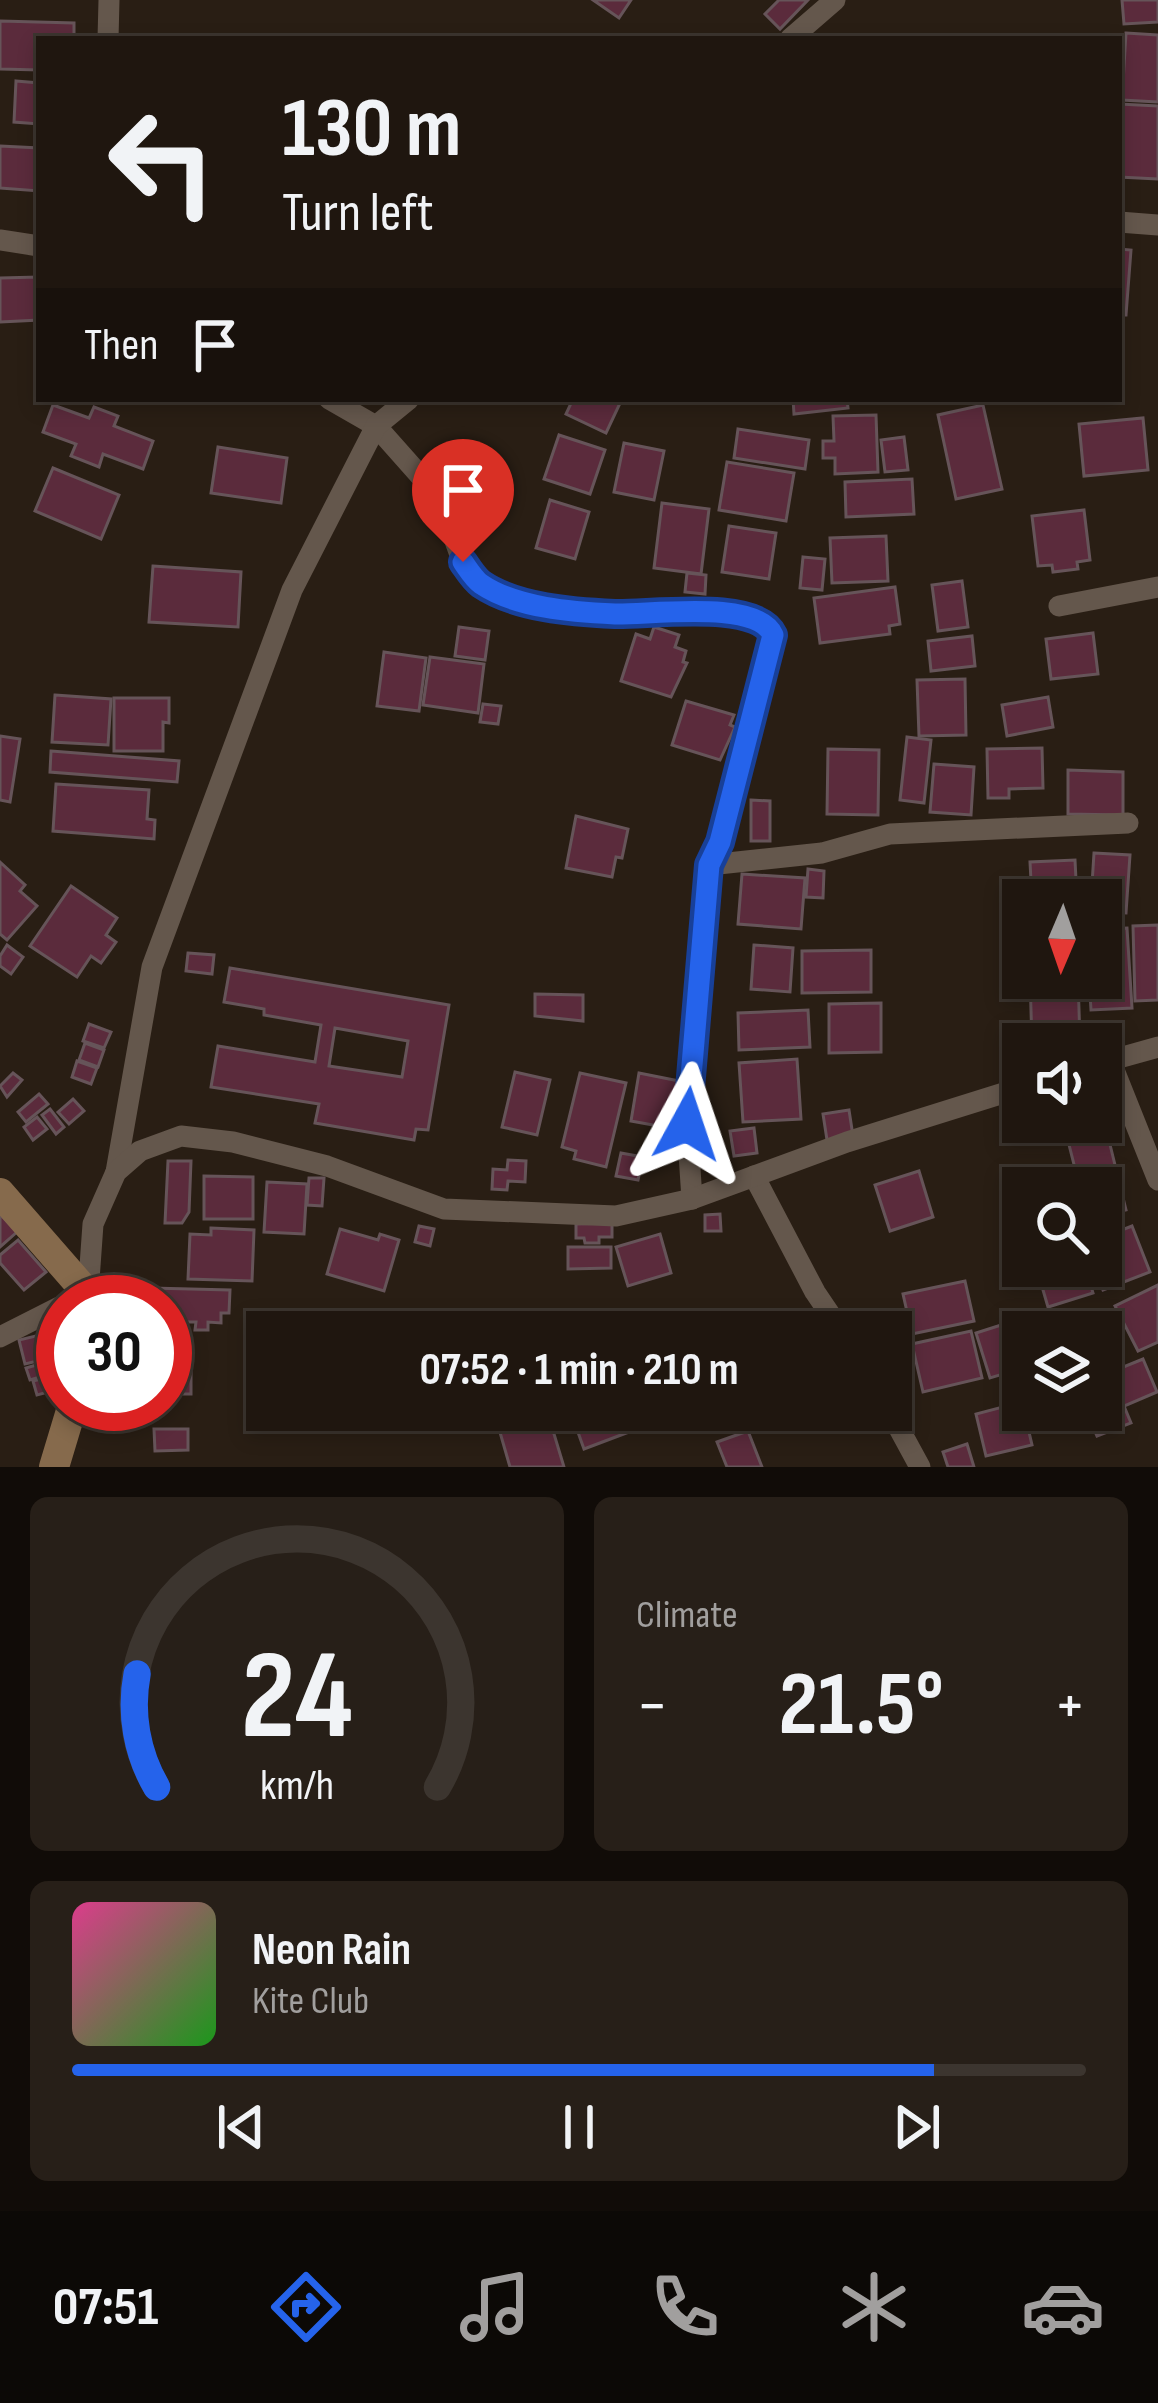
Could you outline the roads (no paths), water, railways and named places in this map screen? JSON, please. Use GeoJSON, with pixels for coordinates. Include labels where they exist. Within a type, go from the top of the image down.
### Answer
{"type":"FeatureCollection","features":[{"type":"Feature","properties":{"kind":"street"},"geometry":{"type":"LineString","coordinates":[[108,36],[109,0]]}},
{"type":"Feature","properties":{"kind":"street"},"geometry":{"type":"LineString","coordinates":[[793,36],[835,0]]}},
{"type":"Feature","properties":{"kind":"street"},"geometry":{"type":"LineString","coordinates":[[1122,222],[1158,225]]}},
{"type":"Feature","properties":{"kind":"street"},"geometry":{"type":"LineString","coordinates":[[0,240],[36,246]]}},
{"type":"Feature","properties":{"kind":"street"},"geometry":{"type":"LineString","coordinates":[[334,402],[376,426],[439,497],[463,562],[478,583],[516,599],[572,610],[717,612],[769,625],[773,635],[720,842],[709,865],[687,1124],[692,1199]]}},
{"type":"Feature","properties":{"kind":"street"},"geometry":{"type":"LineString","coordinates":[[82,1275],[93,1224],[116,1172],[152,967],[292,590],[376,426],[405,402]]}},
{"type":"Feature","properties":{"kind":"street"},"geometry":{"type":"LineString","coordinates":[[1059,606],[1158,587]]}},
{"type":"Feature","properties":{"kind":"street"},"geometry":{"type":"LineString","coordinates":[[709,865],[822,853],[890,834],[1128,823]]}},
{"type":"Feature","properties":{"kind":"street"},"geometry":{"type":"LineString","coordinates":[[1122,1057],[1158,1046]]}},
{"type":"Feature","properties":{"kind":"street"},"geometry":{"type":"LineString","coordinates":[[116,1172],[140,1151],[181,1136],[233,1142],[327,1166],[444,1208],[616,1216],[692,1199],[847,1142],[1002,1094]]}},
{"type":"Feature","properties":{"kind":"street"},"geometry":{"type":"LineString","coordinates":[[1122,1098],[1158,1180]]}},
{"type":"Feature","properties":{"kind":"street"},"geometry":{"type":"LineString","coordinates":[[754,1176],[828,1311]]}},
{"type":"Feature","properties":{"kind":"street"},"geometry":{"type":"LineString","coordinates":[[0,1193],[58,1275]]}},
{"type":"Feature","properties":{"kind":"street"},"geometry":{"type":"LineString","coordinates":[[0,1337],[36,1320]]}},
{"type":"Feature","properties":{"kind":"street"},"geometry":{"type":"LineString","coordinates":[[54,1467],[65,1431]]}},
{"type":"Feature","properties":{"kind":"street"},"geometry":{"type":"LineString","coordinates":[[901,1431],[920,1467]]}}]}
